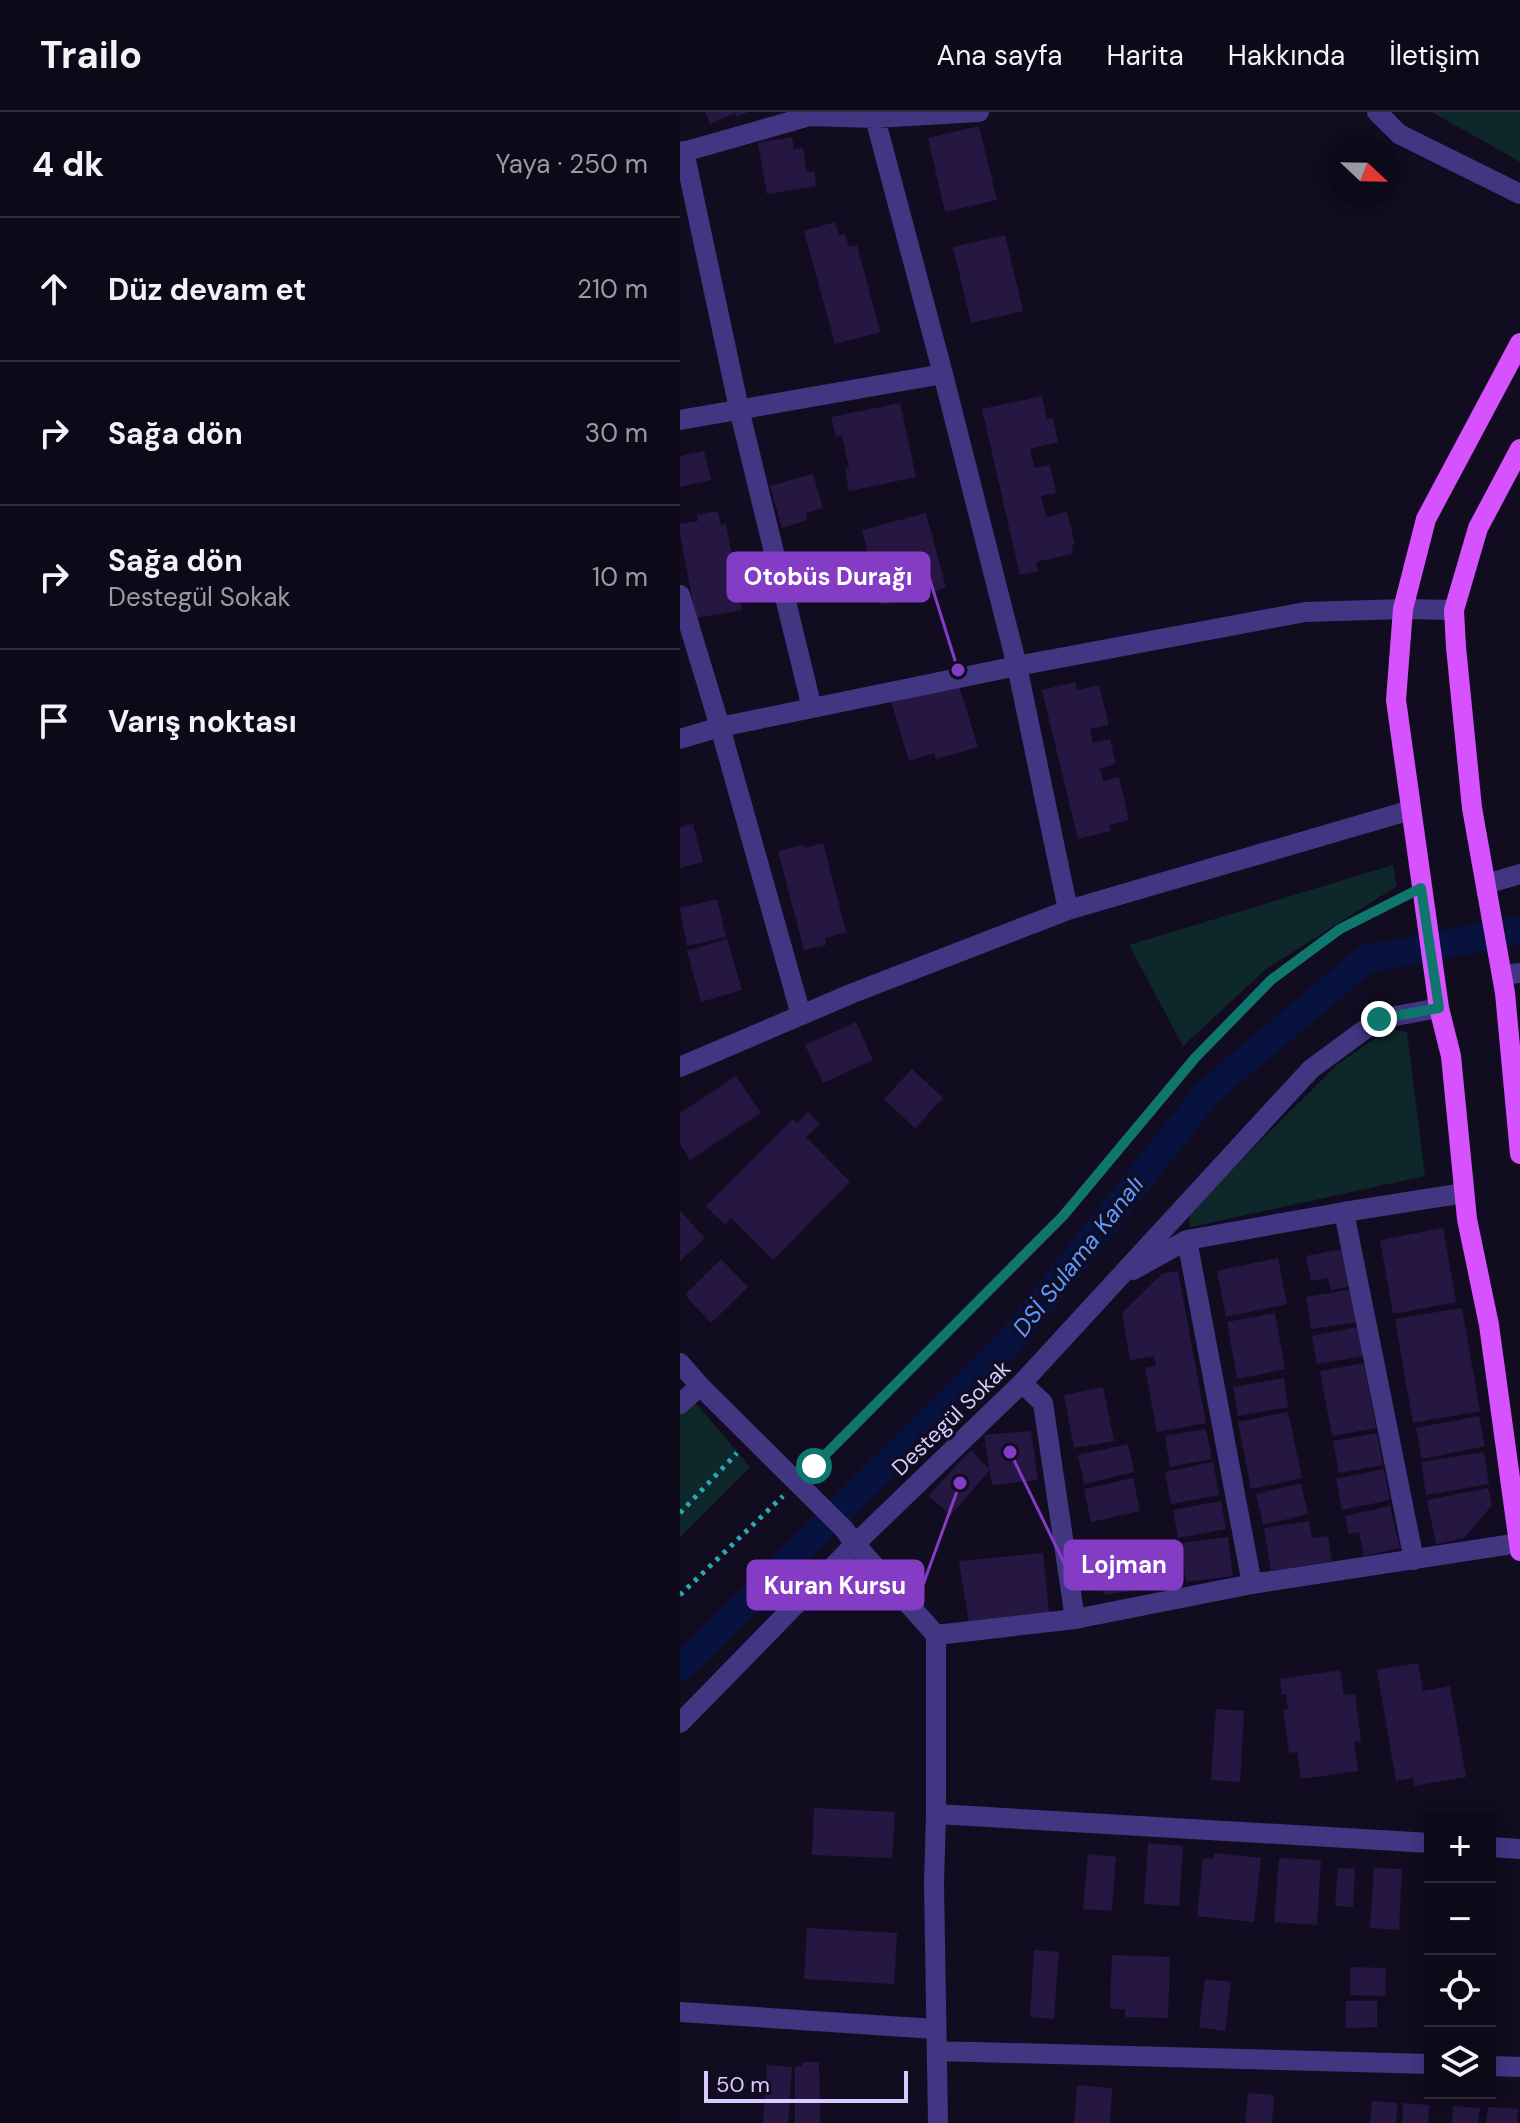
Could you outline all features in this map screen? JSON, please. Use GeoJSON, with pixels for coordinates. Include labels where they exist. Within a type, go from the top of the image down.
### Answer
{"type":"FeatureCollection","features":[{"type":"Feature","properties":{"kind":"main road"},"geometry":{"type":"LineString","coordinates":[[1520,343],[1426,519],[1403,609],[1396,700],[1439,1008],[1451,1056],[1467,1219],[1489,1325],[1520,1546]]}},
{"type":"Feature","properties":{"kind":"main road"},"geometry":{"type":"LineString","coordinates":[[1520,449],[1478,528],[1454,610],[1472,808],[1491,909],[1508,971],[1520,1154]]}},
{"type":"Feature","properties":{"kind":"street"},"geometry":{"type":"LineString","coordinates":[[812,708],[739,409],[682,152],[809,114],[875,118],[976,112]]}},
{"type":"Feature","properties":{"kind":"street"},"geometry":{"type":"LineString","coordinates":[[1377,112],[1399,134],[1520,194]]}},
{"type":"Feature","properties":{"kind":"street"},"geometry":{"type":"LineString","coordinates":[[875,118],[1017,666],[1068,910]]}},
{"type":"Feature","properties":{"kind":"street"},"geometry":{"type":"LineString","coordinates":[[680,420],[943,374]]}},
{"type":"Feature","properties":{"kind":"street"},"geometry":{"type":"LineString","coordinates":[[680,595],[801,1015]]}},
{"type":"Feature","properties":{"kind":"street"},"geometry":{"type":"LineString","coordinates":[[680,739],[720,727],[1017,666],[1305,612],[1454,610]]}},
{"type":"Feature","properties":{"kind":"street"},"geometry":{"type":"LineString","coordinates":[[680,1067],[853,993],[1068,910],[1411,810]]}},
{"type":"Feature","properties":{"kind":"street"},"geometry":{"type":"LineString","coordinates":[[1486,884],[1520,874]]}},
{"type":"Feature","properties":{"kind":"street","name":"Destegül Sokak"},"geometry":{"type":"LineString","coordinates":[[680,1723],[849,1537],[1022,1383],[1311,1069],[1379,1019],[1439,1008]]}},
{"type":"Feature","properties":{"kind":"street"},"geometry":{"type":"LineString","coordinates":[[1117,1279],[1187,1240],[1464,1193]]}},
{"type":"Feature","properties":{"kind":"street"},"geometry":{"type":"LineString","coordinates":[[1344,1212],[1414,1560]]}},
{"type":"Feature","properties":{"kind":"street"},"geometry":{"type":"LineString","coordinates":[[1187,1240],[1252,1584]]}},
{"type":"Feature","properties":{"kind":"street"},"geometry":{"type":"LineString","coordinates":[[680,1363],[849,1537],[936,1635],[934,1883],[938,2123]]}},
{"type":"Feature","properties":{"kind":"street"},"geometry":{"type":"LineString","coordinates":[[1022,1383],[1043,1403],[1075,1619]]}},
{"type":"Feature","properties":{"kind":"street"},"geometry":{"type":"LineString","coordinates":[[680,1404],[700,1386]]}},
{"type":"Feature","properties":{"kind":"street"},"geometry":{"type":"LineString","coordinates":[[936,1635],[1075,1619],[1252,1584],[1520,1546]]}},
{"type":"Feature","properties":{"kind":"street"},"geometry":{"type":"LineString","coordinates":[[936,1814],[1424,1843]]}},
{"type":"Feature","properties":{"kind":"street"},"geometry":{"type":"LineString","coordinates":[[1496,1847],[1520,1849]]}},
{"type":"Feature","properties":{"kind":"street"},"geometry":{"type":"LineString","coordinates":[[680,2012],[935,2029]]}},
{"type":"Feature","properties":{"kind":"street"},"geometry":{"type":"LineString","coordinates":[[937,2051],[1424,2064]]}},
{"type":"Feature","properties":{"kind":"street"},"geometry":{"type":"LineString","coordinates":[[1496,2066],[1520,2067]]}},
{"type":"Feature","properties":{"kind":"path"},"geometry":{"type":"LineString","coordinates":[[680,1595],[784,1494],[790,1476],[814,1466],[1063,1216],[1195,1058],[1271,980],[1340,929],[1421,888]]}},
{"type":"Feature","properties":{"kind":"path"},"geometry":{"type":"LineString","coordinates":[[680,1513],[752,1438]]}},
{"type":"Feature","properties":{"kind":"green space"},"geometry":{"type":"Polygon","coordinates":[[[1432,112],[1520,112],[1520,162],[1432,112]]]}},
{"type":"Feature","properties":{"kind":"green space"},"geometry":{"type":"Polygon","coordinates":[[[1393,865],[1397,886],[1266,969],[1183,1046],[1129,945],[1393,865]]]}},
{"type":"Feature","properties":{"kind":"green space"},"geometry":{"type":"Polygon","coordinates":[[[1389,1029],[1407,1032],[1425,1176],[1190,1227],[1189,1212],[1338,1064],[1389,1029]]]}},
{"type":"Feature","properties":{"kind":"green space"},"geometry":{"type":"Polygon","coordinates":[[[694,1401],[750,1467],[680,1537],[680,1414],[694,1401]]]}},
{"type":"Feature","properties":{"kind":"building"},"geometry":{"type":"Polygon","coordinates":[[[705,112],[748,112],[736,117],[735,113],[710,124],[705,112]]]}},
{"type":"Feature","properties":{"kind":"building"},"geometry":{"type":"Polygon","coordinates":[[[979,126],[997,200],[945,212],[928,138],[979,126]]]}},
{"type":"Feature","properties":{"kind":"building"},"geometry":{"type":"Polygon","coordinates":[[[792,137],[794,149],[803,148],[807,172],[814,171],[816,186],[767,194],[758,143],[792,137]]]}},
{"type":"Feature","properties":{"kind":"building"},"geometry":{"type":"Polygon","coordinates":[[[835,222],[839,236],[845,234],[849,247],[857,245],[880,332],[835,344],[804,231],[835,222]]]}},
{"type":"Feature","properties":{"kind":"building"},"geometry":{"type":"Polygon","coordinates":[[[1005,235],[1023,311],[971,323],[953,247],[1005,235]]]}},
{"type":"Feature","properties":{"kind":"building"},"geometry":{"type":"Polygon","coordinates":[[[1042,396],[1047,419],[1053,418],[1058,442],[1030,449],[1035,468],[1050,465],[1056,493],[1041,496],[1046,517],[1067,512],[1075,544],[1072,545],[1073,554],[1036,562],[1038,571],[1020,575],[982,409],[1042,396]]]}},
{"type":"Feature","properties":{"kind":"building"},"geometry":{"type":"Polygon","coordinates":[[[900,403],[916,477],[849,491],[845,469],[849,468],[842,436],[836,437],[831,417],[900,403]]]}},
{"type":"Feature","properties":{"kind":"building"},"geometry":{"type":"Polygon","coordinates":[[[704,451],[711,480],[680,487],[680,456],[704,451]]]}},
{"type":"Feature","properties":{"kind":"building"},"geometry":{"type":"Polygon","coordinates":[[[813,474],[823,508],[806,513],[807,520],[782,528],[770,486],[813,474]]]}},
{"type":"Feature","properties":{"kind":"building"},"geometry":{"type":"Polygon","coordinates":[[[718,511],[721,525],[726,524],[742,610],[696,618],[680,524],[698,521],[697,515],[718,511]]]}},
{"type":"Feature","properties":{"kind":"building"},"geometry":{"type":"Polygon","coordinates":[[[926,513],[946,588],[881,605],[862,530],[926,513]]]}},
{"type":"Feature","properties":{"kind":"building"},"geometry":{"type":"Polygon","coordinates":[[[1075,682],[1077,690],[1099,685],[1109,725],[1090,729],[1093,743],[1110,739],[1116,764],[1100,768],[1103,781],[1119,777],[1129,820],[1109,825],[1111,831],[1078,839],[1042,690],[1075,682]]]}},
{"type":"Feature","properties":{"kind":"building"},"geometry":{"type":"Polygon","coordinates":[[[959,686],[978,747],[936,759],[934,753],[909,761],[891,701],[959,686]]]}},
{"type":"Feature","properties":{"kind":"building"},"geometry":{"type":"Polygon","coordinates":[[[693,824],[703,862],[680,868],[680,827],[693,824]]]}},
{"type":"Feature","properties":{"kind":"building"},"geometry":{"type":"Polygon","coordinates":[[[823,843],[846,932],[825,938],[826,945],[804,950],[778,851],[823,843]]]}},
{"type":"Feature","properties":{"kind":"building"},"geometry":{"type":"Polygon","coordinates":[[[717,899],[726,937],[687,946],[680,908],[717,899]]]}},
{"type":"Feature","properties":{"kind":"building"},"geometry":{"type":"Polygon","coordinates":[[[727,939],[742,990],[701,1002],[687,951],[727,939]]]}},
{"type":"Feature","properties":{"kind":"building"},"geometry":{"type":"Polygon","coordinates":[[[856,1022],[873,1060],[823,1083],[805,1045],[856,1022]]]}},
{"type":"Feature","properties":{"kind":"building"},"geometry":{"type":"Polygon","coordinates":[[[912,1069],[943,1098],[915,1128],[884,1099],[912,1069]]]}},
{"type":"Feature","properties":{"kind":"building"},"geometry":{"type":"Polygon","coordinates":[[[736,1076],[761,1113],[690,1160],[680,1144],[680,1113],[736,1076]]]}},
{"type":"Feature","properties":{"kind":"building"},"geometry":{"type":"Polygon","coordinates":[[[808,1112],[820,1124],[806,1137],[850,1182],[773,1260],[731,1218],[725,1225],[706,1206],[793,1119],[797,1123],[808,1112]]]}},
{"type":"Feature","properties":{"kind":"building"},"geometry":{"type":"Polygon","coordinates":[[[680,1211],[705,1238],[680,1261],[680,1211]]]}},
{"type":"Feature","properties":{"kind":"building"},"geometry":{"type":"Polygon","coordinates":[[[1443,1228],[1456,1302],[1393,1314],[1380,1240],[1443,1228]]]}},
{"type":"Feature","properties":{"kind":"building"},"geometry":{"type":"Polygon","coordinates":[[[1343,1249],[1351,1286],[1331,1290],[1328,1278],[1311,1281],[1306,1256],[1343,1249]]]}},
{"type":"Feature","properties":{"kind":"building"},"geometry":{"type":"Polygon","coordinates":[[[1278,1258],[1287,1304],[1226,1317],[1217,1271],[1278,1258]]]}},
{"type":"Feature","properties":{"kind":"building"},"geometry":{"type":"Polygon","coordinates":[[[721,1259],[748,1287],[711,1323],[685,1295],[721,1259]]]}},
{"type":"Feature","properties":{"kind":"building"},"geometry":{"type":"Polygon","coordinates":[[[1178,1271],[1206,1423],[1157,1432],[1145,1368],[1156,1366],[1154,1356],[1130,1360],[1122,1313],[1162,1274],[1178,1271]]]}},
{"type":"Feature","properties":{"kind":"building"},"geometry":{"type":"Polygon","coordinates":[[[1352,1289],[1357,1322],[1311,1329],[1306,1297],[1352,1289]]]}},
{"type":"Feature","properties":{"kind":"building"},"geometry":{"type":"Polygon","coordinates":[[[1462,1308],[1480,1411],[1413,1423],[1395,1319],[1462,1308]]]}},
{"type":"Feature","properties":{"kind":"building"},"geometry":{"type":"Polygon","coordinates":[[[1275,1313],[1285,1369],[1237,1379],[1227,1322],[1275,1313]]]}},
{"type":"Feature","properties":{"kind":"building"},"geometry":{"type":"Polygon","coordinates":[[[1357,1327],[1363,1356],[1317,1364],[1312,1336],[1357,1327]]]}},
{"type":"Feature","properties":{"kind":"building"},"geometry":{"type":"Polygon","coordinates":[[[1364,1363],[1376,1428],[1332,1436],[1320,1371],[1364,1363]]]}},
{"type":"Feature","properties":{"kind":"building"},"geometry":{"type":"Polygon","coordinates":[[[1284,1378],[1288,1407],[1238,1416],[1233,1387],[1284,1378]]]}},
{"type":"Feature","properties":{"kind":"building"},"geometry":{"type":"Polygon","coordinates":[[[1103,1387],[1114,1441],[1074,1448],[1064,1395],[1103,1387]]]}},
{"type":"Feature","properties":{"kind":"building"},"geometry":{"type":"Polygon","coordinates":[[[1288,1412],[1302,1478],[1251,1489],[1238,1422],[1288,1412]]]}},
{"type":"Feature","properties":{"kind":"building"},"geometry":{"type":"Polygon","coordinates":[[[1479,1416],[1485,1446],[1422,1459],[1416,1428],[1479,1416]]]}},
{"type":"Feature","properties":{"kind":"building"},"geometry":{"type":"Polygon","coordinates":[[[1206,1429],[1212,1459],[1170,1467],[1165,1436],[1206,1429]]]}},
{"type":"Feature","properties":{"kind":"building"},"geometry":{"type":"Polygon","coordinates":[[[1031,1431],[1038,1480],[992,1485],[984,1435],[1031,1431]]]}},
{"type":"Feature","properties":{"kind":"building"},"geometry":{"type":"Polygon","coordinates":[[[1377,1433],[1383,1465],[1339,1473],[1333,1441],[1377,1433]]]}},
{"type":"Feature","properties":{"kind":"building"},"geometry":{"type":"Polygon","coordinates":[[[1128,1444],[1134,1472],[1084,1484],[1078,1455],[1128,1444]]]}},
{"type":"Feature","properties":{"kind":"building"},"geometry":{"type":"Polygon","coordinates":[[[971,1450],[990,1470],[951,1515],[928,1496],[971,1450]]]}},
{"type":"Feature","properties":{"kind":"building"},"geometry":{"type":"Polygon","coordinates":[[[1484,1452],[1489,1484],[1426,1495],[1421,1462],[1484,1452]]]}},
{"type":"Feature","properties":{"kind":"building"},"geometry":{"type":"Polygon","coordinates":[[[1213,1462],[1219,1495],[1171,1504],[1165,1472],[1213,1462]]]}},
{"type":"Feature","properties":{"kind":"building"},"geometry":{"type":"Polygon","coordinates":[[[1384,1469],[1390,1500],[1342,1510],[1336,1479],[1384,1469]]]}},
{"type":"Feature","properties":{"kind":"building"},"geometry":{"type":"Polygon","coordinates":[[[1133,1478],[1140,1511],[1091,1522],[1084,1489],[1133,1478]]]}},
{"type":"Feature","properties":{"kind":"building"},"geometry":{"type":"Polygon","coordinates":[[[1301,1483],[1308,1514],[1263,1525],[1256,1494],[1301,1483]]]}},
{"type":"Feature","properties":{"kind":"building"},"geometry":{"type":"Polygon","coordinates":[[[1488,1488],[1492,1505],[1464,1538],[1436,1544],[1427,1500],[1488,1488]]]}},
{"type":"Feature","properties":{"kind":"building"},"geometry":{"type":"Polygon","coordinates":[[[1221,1501],[1226,1529],[1178,1538],[1173,1510],[1221,1501]]]}},
{"type":"Feature","properties":{"kind":"building"},"geometry":{"type":"Polygon","coordinates":[[[1390,1506],[1400,1548],[1364,1556],[1359,1532],[1349,1534],[1345,1516],[1390,1506]]]}},
{"type":"Feature","properties":{"kind":"building"},"geometry":{"type":"Polygon","coordinates":[[[1309,1521],[1312,1538],[1328,1536],[1332,1561],[1271,1571],[1264,1528],[1309,1521]]]}},
{"type":"Feature","properties":{"kind":"building"},"geometry":{"type":"Polygon","coordinates":[[[1228,1537],[1233,1576],[1186,1582],[1181,1543],[1228,1537]]]}},
{"type":"Feature","properties":{"kind":"building"},"geometry":{"type":"Polygon","coordinates":[[[1141,1552],[1147,1588],[1104,1595],[1098,1559],[1141,1552]]]}},
{"type":"Feature","properties":{"kind":"building"},"geometry":{"type":"Polygon","coordinates":[[[1043,1553],[1049,1613],[969,1623],[959,1561],[1043,1553]]]}},
{"type":"Feature","properties":{"kind":"building"},"geometry":{"type":"Polygon","coordinates":[[[1418,1663],[1423,1691],[1450,1686],[1466,1777],[1414,1786],[1413,1778],[1396,1781],[1377,1670],[1418,1663]]]}},
{"type":"Feature","properties":{"kind":"building"},"geometry":{"type":"Polygon","coordinates":[[[1340,1670],[1344,1695],[1355,1694],[1361,1741],[1354,1742],[1358,1771],[1301,1779],[1297,1752],[1289,1753],[1283,1710],[1288,1709],[1280,1679],[1340,1670]]]}},
{"type":"Feature","properties":{"kind":"building"},"geometry":{"type":"Polygon","coordinates":[[[1216,1709],[1244,1711],[1240,1782],[1211,1780],[1216,1709]]]}},
{"type":"Feature","properties":{"kind":"building"},"geometry":{"type":"Polygon","coordinates":[[[814,1808],[895,1812],[892,1858],[812,1855],[814,1808]]]}},
{"type":"Feature","properties":{"kind":"building"},"geometry":{"type":"Polygon","coordinates":[[[1148,1843],[1183,1846],[1179,1906],[1144,1904],[1148,1843]]]}},
{"type":"Feature","properties":{"kind":"building"},"geometry":{"type":"Polygon","coordinates":[[[1214,1853],[1261,1858],[1254,1922],[1197,1916],[1203,1859],[1213,1859],[1214,1853]]]}},
{"type":"Feature","properties":{"kind":"building"},"geometry":{"type":"Polygon","coordinates":[[[1088,1854],[1116,1857],[1112,1911],[1083,1909],[1088,1854]]]}},
{"type":"Feature","properties":{"kind":"building"},"geometry":{"type":"Polygon","coordinates":[[[1279,1858],[1321,1860],[1317,1925],[1274,1922],[1279,1858]]]}},
{"type":"Feature","properties":{"kind":"building"},"geometry":{"type":"Polygon","coordinates":[[[1338,1868],[1355,1869],[1353,1907],[1335,1906],[1338,1868]]]}},
{"type":"Feature","properties":{"kind":"building"},"geometry":{"type":"Polygon","coordinates":[[[1374,1868],[1402,1869],[1399,1930],[1370,1928],[1374,1868]]]}},
{"type":"Feature","properties":{"kind":"building"},"geometry":{"type":"Polygon","coordinates":[[[807,1928],[897,1933],[894,1984],[804,1979],[807,1928]]]}},
{"type":"Feature","properties":{"kind":"building"},"geometry":{"type":"Polygon","coordinates":[[[1034,1950],[1059,1952],[1054,2019],[1030,2017],[1034,1950]]]}},
{"type":"Feature","properties":{"kind":"building"},"geometry":{"type":"Polygon","coordinates":[[[1112,1955],[1170,1957],[1168,2018],[1125,2017],[1125,2009],[1110,2009],[1112,1955]]]}},
{"type":"Feature","properties":{"kind":"building"},"geometry":{"type":"Polygon","coordinates":[[[1350,1967],[1386,1968],[1385,1996],[1350,1995],[1350,1967]]]}},
{"type":"Feature","properties":{"kind":"building"},"geometry":{"type":"Polygon","coordinates":[[[1205,1979],[1231,1982],[1225,2031],[1199,2027],[1205,1979]]]}},
{"type":"Feature","properties":{"kind":"building"},"geometry":{"type":"Polygon","coordinates":[[[1346,2001],[1377,2001],[1377,2027],[1346,2028],[1346,2001]]]}},
{"type":"Feature","properties":{"kind":"building"},"geometry":{"type":"Polygon","coordinates":[[[803,2062],[819,2062],[820,2123],[795,2123],[795,2067],[802,2066],[803,2062]]]}},
{"type":"Feature","properties":{"kind":"building"},"geometry":{"type":"Polygon","coordinates":[[[767,2065],[792,2067],[788,2123],[763,2123],[767,2065]]]}},
{"type":"Feature","properties":{"kind":"building"},"geometry":{"type":"Polygon","coordinates":[[[1077,2085],[1112,2088],[1110,2123],[1074,2123],[1077,2085]]]}},
{"type":"Feature","properties":{"kind":"building"},"geometry":{"type":"Polygon","coordinates":[[[1248,2093],[1274,2095],[1272,2123],[1245,2123],[1248,2093]]]}},
{"type":"Feature","properties":{"kind":"building"},"geometry":{"type":"Polygon","coordinates":[[[1372,2101],[1398,2103],[1396,2123],[1370,2123],[1372,2101]]]}},
{"type":"Feature","properties":{"kind":"building"},"geometry":{"type":"Polygon","coordinates":[[[1403,2103],[1429,2105],[1428,2123],[1402,2123],[1403,2103]]]}},
{"type":"Feature","properties":{"kind":"building"},"geometry":{"type":"Polygon","coordinates":[[[1453,2106],[1480,2108],[1478,2123],[1452,2123],[1453,2106]]]}},
{"type":"Feature","properties":{"kind":"building"},"geometry":{"type":"Polygon","coordinates":[[[1488,2107],[1518,2109],[1517,2123],[1486,2123],[1488,2107]]]}},
{"type":"Feature","properties":{"kind":"waterway","name":"DSİ Sulama Kanalı"},"geometry":{"type":"LineString","coordinates":[[680,1668],[1008,1344],[1209,1091],[1366,959],[1520,930]]}},
{"type":"Feature","properties":{"kind":"place","name":"Otobüs Durağı"},"geometry":{"type":"Point","coordinates":[958,670]}},
{"type":"Feature","properties":{"kind":"place","name":"Lojman"},"geometry":{"type":"Point","coordinates":[1010,1452]}},
{"type":"Feature","properties":{"kind":"place","name":"Kuran Kursu"},"geometry":{"type":"Point","coordinates":[960,1483]}},
{"type":"Feature","properties":{"kind":"route"},"geometry":{"type":"LineString","coordinates":[[814,1466],[1063,1216],[1195,1058],[1271,980],[1340,929],[1421,888],[1439,1008],[1379,1019]]}}]}
